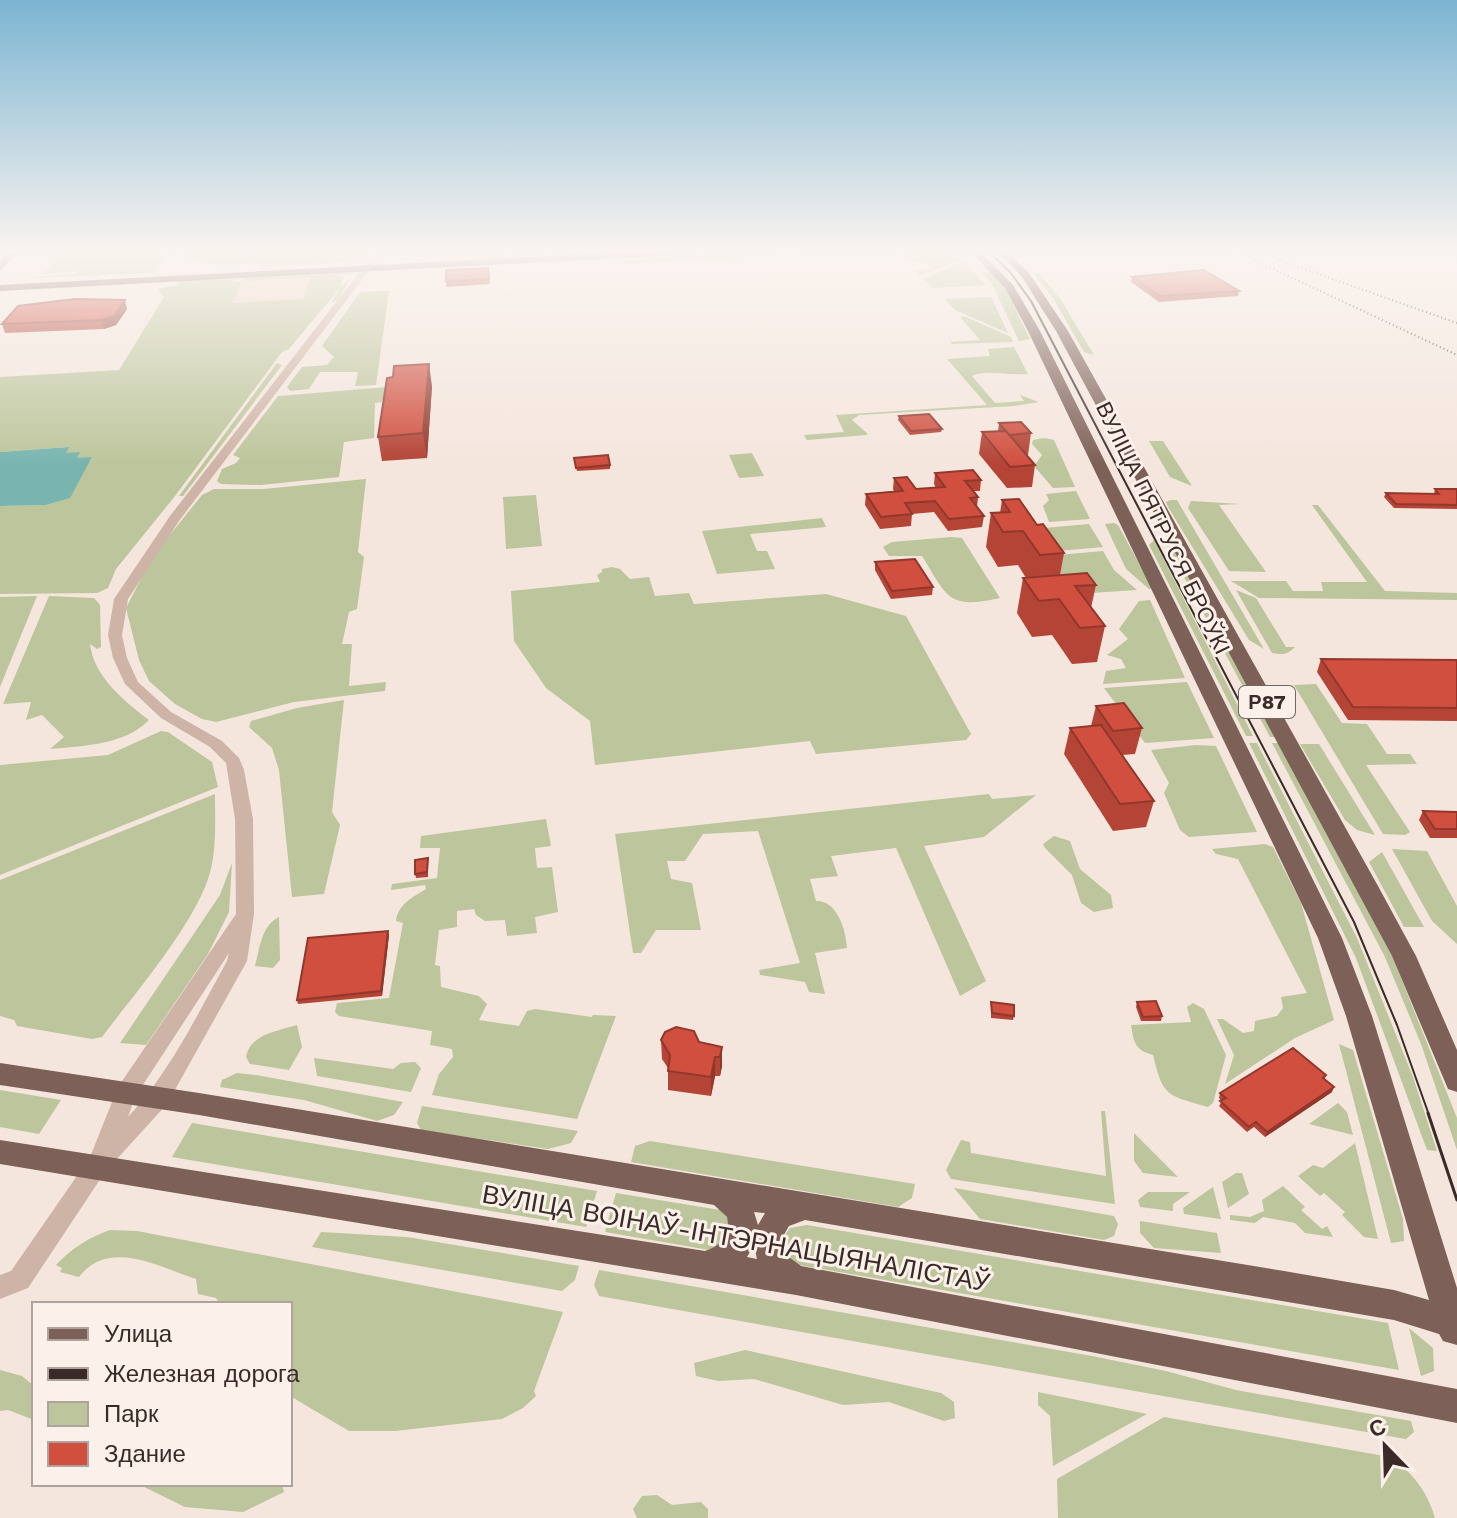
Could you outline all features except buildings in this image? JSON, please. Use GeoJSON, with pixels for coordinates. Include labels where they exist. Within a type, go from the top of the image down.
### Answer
{"type":"FeatureCollection","features":[{"type":"Feature","properties":{"kind":"main road","name":"ВУЛІЦА ПЯТРУСЯ БРОЎКІ"},"geometry":{"type":"LineString","coordinates":[[1029,323],[1077,419],[1151,535],[1180,545],[1397,942],[1457,1081]]}},
{"type":"Feature","properties":{"kind":"main road","name":"ВУЛІЦА ПЯТРУСЯ БРОЎКІ"},"geometry":{"type":"LineString","coordinates":[[1057,323],[1111,419],[1151,535],[1330,938],[1359,1016],[1455,1327]]}},
{"type":"Feature","properties":{"kind":"main road"},"geometry":{"type":"LineString","coordinates":[[1034,331],[1047,327],[1062,331]]}},
{"type":"Feature","properties":{"kind":"main road"},"geometry":{"type":"LineString","coordinates":[[1053,369],[1071,374],[1083,369]]}},
{"type":"Feature","properties":{"kind":"main road"},"geometry":{"type":"LineString","coordinates":[[1077,419],[1092,414],[1111,419]]}},
{"type":"Feature","properties":{"kind":"main road","name":"ВУЛІЦА ВОІНАЎ-ІНТЭРНАЦЫЯНАЛІСТАЎ"},"geometry":{"type":"LineString","coordinates":[[0,1074],[1394,1305],[1455,1327]]}},
{"type":"Feature","properties":{"kind":"main road","name":"ВУЛІЦА ВОІНАЎ-ІНТЭРНАЦЫЯНАЛІСТАЎ"},"geometry":{"type":"LineString","coordinates":[[0,1152],[97,1165],[796,1280],[1457,1406]]}},
{"type":"Feature","properties":{"kind":"main road"},"geometry":{"type":"LineString","coordinates":[[705,1265],[733,1253],[743,1237],[741,1211],[720,1193]]}},
{"type":"Feature","properties":{"kind":"main road"},"geometry":{"type":"LineString","coordinates":[[796,1280],[773,1263],[767,1237],[779,1216],[804,1207]]}},
{"type":"Feature","properties":{"kind":"street"},"geometry":{"type":"LineString","coordinates":[[0,1287],[19,1280],[97,1165],[159,1098],[237,961],[245,914],[244,819],[233,761],[216,744],[166,715],[132,684],[120,658],[115,635],[117,609],[133,576],[174,519],[325,323]]}},
{"type":"Feature","properties":{"kind":"street"},"geometry":{"type":"LineString","coordinates":[[97,1165],[126,1093],[245,914]]}},
{"type":"Feature","properties":{"kind":"green space"},"geometry":{"type":"Polygon","coordinates":[[[148,323],[311,323],[289,349],[282,352],[175,496],[116,569],[108,588],[97,593],[0,594],[0,506],[46,505],[69,498],[91,458],[76,458],[65,453],[68,447],[0,452],[0,377],[119,370],[148,323]]]}},
{"type":"Feature","properties":{"kind":"green space"},"geometry":{"type":"Polygon","coordinates":[[[338,323],[385,323],[376,385],[355,386],[358,372],[320,372],[309,389],[290,391],[287,387],[302,367],[327,365],[334,357],[322,346],[338,323]]]}},
{"type":"Feature","properties":{"kind":"green space"},"geometry":{"type":"Polygon","coordinates":[[[965,323],[979,323],[1011,337],[1013,342],[950,342],[980,340],[965,323]]]}},
{"type":"Feature","properties":{"kind":"green space"},"geometry":{"type":"Polygon","coordinates":[[[985,323],[1003,323],[1008,333],[985,323]]]}},
{"type":"Feature","properties":{"kind":"green space"},"geometry":{"type":"Polygon","coordinates":[[[1010,323],[1022,323],[1030,339],[1019,341],[1010,323]]]}},
{"type":"Feature","properties":{"kind":"green space"},"geometry":{"type":"Polygon","coordinates":[[[1067,323],[1075,323],[1094,355],[1084,352],[1067,323]]]}},
{"type":"Feature","properties":{"kind":"green space"},"geometry":{"type":"Polygon","coordinates":[[[1014,347],[1028,374],[984,373],[972,376],[995,403],[1024,401],[1020,395],[1039,402],[859,415],[852,420],[866,435],[807,440],[804,435],[844,432],[836,415],[987,405],[947,359],[990,356],[988,349],[1014,347]]]}},
{"type":"Feature","properties":{"kind":"green space"},"geometry":{"type":"Polygon","coordinates":[[[277,363],[282,365],[183,496],[179,496],[277,363]]]}},
{"type":"Feature","properties":{"kind":"green space"},"geometry":{"type":"Polygon","coordinates":[[[387,387],[382,402],[375,403],[374,438],[344,442],[339,477],[261,485],[221,484],[217,481],[222,469],[240,458],[233,455],[278,396],[387,387]]]}},
{"type":"Feature","properties":{"kind":"green space"},"geometry":{"type":"Polygon","coordinates":[[[1033,440],[1054,440],[1075,487],[1053,488],[1034,466],[1042,455],[1032,444],[1033,440]]]}},
{"type":"Feature","properties":{"kind":"green space"},"geometry":{"type":"Polygon","coordinates":[[[1149,441],[1163,441],[1192,486],[1170,477],[1149,441]]]}},
{"type":"Feature","properties":{"kind":"green space"},"geometry":{"type":"Polygon","coordinates":[[[752,453],[764,476],[739,478],[729,455],[752,453]]]}},
{"type":"Feature","properties":{"kind":"green space"},"geometry":{"type":"Polygon","coordinates":[[[366,479],[358,552],[364,557],[357,609],[349,612],[342,644],[352,644],[349,686],[386,682],[385,691],[294,702],[216,722],[202,719],[175,704],[149,681],[139,660],[126,608],[152,557],[202,495],[214,489],[264,489],[366,479]]]}},
{"type":"Feature","properties":{"kind":"green space"},"geometry":{"type":"Polygon","coordinates":[[[1076,491],[1090,519],[1049,522],[1043,506],[1049,500],[1046,494],[1076,491]]]}},
{"type":"Feature","properties":{"kind":"green space"},"geometry":{"type":"Polygon","coordinates":[[[536,495],[542,546],[506,549],[503,497],[536,495]]]}},
{"type":"Feature","properties":{"kind":"green space"},"geometry":{"type":"Polygon","coordinates":[[[1177,500],[1264,649],[1249,640],[1168,507],[1166,502],[1177,500]]]}},
{"type":"Feature","properties":{"kind":"green space"},"geometry":{"type":"Polygon","coordinates":[[[1191,501],[1240,504],[1219,505],[1266,572],[1229,571],[1188,508],[1191,501]]]}},
{"type":"Feature","properties":{"kind":"green space"},"geometry":{"type":"Polygon","coordinates":[[[1312,505],[1318,505],[1385,591],[1457,593],[1457,600],[1259,598],[1231,581],[1286,581],[1293,591],[1323,591],[1321,582],[1367,582],[1312,505]]]}},
{"type":"Feature","properties":{"kind":"green space"},"geometry":{"type":"Polygon","coordinates":[[[822,518],[826,527],[750,534],[757,551],[767,551],[775,569],[717,574],[702,531],[822,518]]]}},
{"type":"Feature","properties":{"kind":"green space"},"geometry":{"type":"Polygon","coordinates":[[[1089,524],[1103,547],[1059,551],[1033,529],[1089,524]]]}},
{"type":"Feature","properties":{"kind":"green space"},"geometry":{"type":"Polygon","coordinates":[[[1105,524],[1118,525],[1153,589],[1126,569],[1105,524]]]}},
{"type":"Feature","properties":{"kind":"green space"},"geometry":{"type":"Polygon","coordinates":[[[962,538],[1000,598],[959,601],[944,590],[922,556],[889,556],[883,547],[892,542],[962,538]]]}},
{"type":"Feature","properties":{"kind":"green space"},"geometry":{"type":"Polygon","coordinates":[[[1154,540],[1253,736],[1246,736],[1149,545],[1154,540]]]}},
{"type":"Feature","properties":{"kind":"green space"},"geometry":{"type":"Polygon","coordinates":[[[1164,540],[1171,543],[1276,737],[1270,737],[1164,540]]]}},
{"type":"Feature","properties":{"kind":"green space"},"geometry":{"type":"Polygon","coordinates":[[[1103,551],[1114,570],[1137,590],[1075,594],[1047,556],[1103,551]]]}},
{"type":"Feature","properties":{"kind":"green space"},"geometry":{"type":"Polygon","coordinates":[[[602,569],[620,569],[630,579],[649,577],[655,596],[689,593],[694,604],[826,594],[906,616],[971,734],[966,740],[816,754],[810,741],[595,765],[590,721],[546,688],[514,641],[511,591],[600,582],[597,575],[602,569]]]}},
{"type":"Feature","properties":{"kind":"green space"},"geometry":{"type":"Polygon","coordinates":[[[1236,590],[1256,598],[1286,647],[1295,647],[1292,650],[1284,654],[1272,653],[1236,590]]]}},
{"type":"Feature","properties":{"kind":"green space"},"geometry":{"type":"Polygon","coordinates":[[[37,596],[0,687],[0,597],[37,596]]]}},
{"type":"Feature","properties":{"kind":"green space"},"geometry":{"type":"Polygon","coordinates":[[[49,596],[94,598],[100,605],[101,647],[97,649],[90,644],[97,667],[112,687],[149,720],[128,735],[103,743],[50,749],[64,737],[42,715],[26,720],[31,702],[3,704],[49,596]]]}},
{"type":"Feature","properties":{"kind":"green space"},"geometry":{"type":"Polygon","coordinates":[[[1150,600],[1185,678],[1103,684],[1106,671],[1126,668],[1121,659],[1107,655],[1128,639],[1119,629],[1139,601],[1150,600]]]}},
{"type":"Feature","properties":{"kind":"green space"},"geometry":{"type":"Polygon","coordinates":[[[1187,682],[1214,738],[1145,743],[1104,688],[1187,682]]]}},
{"type":"Feature","properties":{"kind":"green space"},"geometry":{"type":"Polygon","coordinates":[[[1316,684],[1342,723],[1367,724],[1387,754],[1410,754],[1417,764],[1366,765],[1410,832],[1405,835],[1383,834],[1294,685],[1316,684]]]}},
{"type":"Feature","properties":{"kind":"green space"},"geometry":{"type":"Polygon","coordinates":[[[344,700],[332,812],[340,825],[324,894],[292,897],[279,770],[272,748],[249,727],[251,721],[297,708],[344,700]]]}},
{"type":"Feature","properties":{"kind":"green space"},"geometry":{"type":"Polygon","coordinates":[[[161,731],[168,732],[212,762],[218,787],[0,875],[0,765],[108,755],[161,731]]]}},
{"type":"Feature","properties":{"kind":"green space"},"geometry":{"type":"Polygon","coordinates":[[[1249,743],[1257,743],[1357,938],[1413,1077],[1437,1151],[1427,1150],[1356,958],[1249,743]]]}},
{"type":"Feature","properties":{"kind":"green space"},"geometry":{"type":"Polygon","coordinates":[[[1272,743],[1279,743],[1393,958],[1457,1118],[1457,1150],[1421,1044],[1385,957],[1272,743]]]}},
{"type":"Feature","properties":{"kind":"green space"},"geometry":{"type":"Polygon","coordinates":[[[1300,744],[1319,744],[1375,835],[1357,830],[1345,820],[1300,744]]]}},
{"type":"Feature","properties":{"kind":"green space"},"geometry":{"type":"Polygon","coordinates":[[[1216,746],[1257,832],[1189,837],[1180,830],[1164,793],[1169,783],[1151,750],[1216,746]]]}},
{"type":"Feature","properties":{"kind":"green space"},"geometry":{"type":"Polygon","coordinates":[[[215,794],[213,859],[200,898],[161,961],[102,1037],[92,1039],[17,1026],[14,1020],[0,1016],[0,880],[215,794]]]}},
{"type":"Feature","properties":{"kind":"green space"},"geometry":{"type":"Polygon","coordinates":[[[989,794],[992,799],[1036,795],[984,837],[924,846],[986,981],[960,996],[896,848],[831,856],[838,876],[810,879],[816,901],[830,905],[839,917],[847,948],[815,953],[825,994],[809,992],[805,982],[760,975],[759,970],[800,963],[758,831],[703,834],[685,861],[667,861],[671,879],[692,883],[701,930],[656,930],[641,953],[633,953],[615,834],[989,794]]]}},
{"type":"Feature","properties":{"kind":"green space"},"geometry":{"type":"Polygon","coordinates":[[[546,819],[551,846],[535,848],[537,868],[552,867],[558,912],[535,917],[537,933],[507,936],[505,920],[485,921],[476,915],[474,909],[457,911],[457,927],[439,930],[435,965],[440,966],[441,987],[479,996],[487,1004],[479,1020],[519,1026],[527,1011],[535,1009],[592,1017],[616,1016],[577,1119],[432,1095],[439,1074],[453,1057],[452,1049],[430,1045],[432,1031],[339,1016],[335,1012],[337,1003],[389,998],[403,923],[396,921],[397,915],[407,902],[426,889],[425,885],[391,890],[392,884],[437,878],[440,848],[420,848],[421,836],[546,819]]]}},
{"type":"Feature","properties":{"kind":"green space"},"geometry":{"type":"Polygon","coordinates":[[[1054,836],[1070,841],[1080,869],[1111,895],[1113,908],[1094,912],[1081,903],[1072,875],[1043,844],[1054,836]]]}},
{"type":"Feature","properties":{"kind":"green space"},"geometry":{"type":"Polygon","coordinates":[[[1265,844],[1273,847],[1301,903],[1334,1020],[1295,1038],[1225,1084],[1234,1055],[1217,1019],[1223,1019],[1243,1033],[1254,1031],[1255,1021],[1277,1016],[1283,1008],[1281,997],[1307,993],[1238,859],[1216,854],[1212,849],[1265,844]]]}},
{"type":"Feature","properties":{"kind":"green space"},"geometry":{"type":"Polygon","coordinates":[[[1392,849],[1427,851],[1457,906],[1457,944],[1432,921],[1392,849]]]}},
{"type":"Feature","properties":{"kind":"green space"},"geometry":{"type":"Polygon","coordinates":[[[1382,852],[1424,927],[1404,927],[1369,862],[1382,852]]]}},
{"type":"Feature","properties":{"kind":"green space"},"geometry":{"type":"Polygon","coordinates":[[[232,863],[229,912],[208,954],[146,1045],[120,1043],[220,895],[232,863]]]}},
{"type":"Feature","properties":{"kind":"green space"},"geometry":{"type":"Polygon","coordinates":[[[279,917],[280,960],[273,968],[255,966],[265,932],[279,917]]]}},
{"type":"Feature","properties":{"kind":"green space"},"geometry":{"type":"Polygon","coordinates":[[[1193,1003],[1204,1009],[1226,1055],[1213,1103],[1208,1107],[1175,1096],[1164,1087],[1153,1055],[1136,1045],[1131,1025],[1191,1022],[1187,1007],[1193,1003]]]}},
{"type":"Feature","properties":{"kind":"green space"},"geometry":{"type":"Polygon","coordinates":[[[297,1025],[302,1047],[289,1070],[250,1064],[246,1057],[259,1038],[297,1025]]]}},
{"type":"Feature","properties":{"kind":"green space"},"geometry":{"type":"Polygon","coordinates":[[[1339,1044],[1353,1050],[1403,1219],[1404,1241],[1391,1243],[1339,1044]]]}},
{"type":"Feature","properties":{"kind":"green space"},"geometry":{"type":"Polygon","coordinates":[[[314,1058],[393,1069],[401,1063],[415,1062],[421,1068],[411,1092],[317,1076],[314,1058]]]}},
{"type":"Feature","properties":{"kind":"green space"},"geometry":{"type":"Polygon","coordinates":[[[237,1073],[403,1102],[394,1115],[377,1121],[304,1100],[220,1087],[222,1080],[237,1073]]]}},
{"type":"Feature","properties":{"kind":"green space"},"geometry":{"type":"Polygon","coordinates":[[[0,1090],[61,1100],[39,1134],[0,1127],[0,1090]]]}},
{"type":"Feature","properties":{"kind":"green space"},"geometry":{"type":"Polygon","coordinates":[[[1338,1103],[1347,1112],[1353,1135],[1309,1124],[1338,1103]]]}},
{"type":"Feature","properties":{"kind":"green space"},"geometry":{"type":"Polygon","coordinates":[[[422,1106],[578,1131],[571,1143],[548,1149],[421,1130],[417,1123],[422,1106]]]}},
{"type":"Feature","properties":{"kind":"green space"},"geometry":{"type":"Polygon","coordinates":[[[1101,1111],[1105,1111],[1115,1204],[951,1179],[946,1170],[961,1140],[970,1142],[971,1153],[1106,1176],[1101,1111]]]}},
{"type":"Feature","properties":{"kind":"green space"},"geometry":{"type":"Polygon","coordinates":[[[192,1123],[597,1191],[586,1227],[172,1157],[192,1123]]]}},
{"type":"Feature","properties":{"kind":"green space"},"geometry":{"type":"Polygon","coordinates":[[[1134,1133],[1178,1177],[1143,1173],[1134,1161],[1134,1133]]]}},
{"type":"Feature","properties":{"kind":"green space"},"geometry":{"type":"Polygon","coordinates":[[[650,1141],[915,1184],[912,1198],[898,1207],[631,1162],[635,1146],[650,1141]]]}},
{"type":"Feature","properties":{"kind":"green space"},"geometry":{"type":"Polygon","coordinates":[[[1355,1143],[1378,1239],[1364,1237],[1342,1215],[1345,1212],[1324,1193],[1320,1196],[1298,1176],[1313,1165],[1323,1168],[1355,1143]]]}},
{"type":"Feature","properties":{"kind":"green space"},"geometry":{"type":"Polygon","coordinates":[[[1236,1173],[1242,1173],[1249,1194],[1228,1208],[1222,1182],[1236,1173]]]}},
{"type":"Feature","properties":{"kind":"green space"},"geometry":{"type":"Polygon","coordinates":[[[1283,1186],[1305,1207],[1301,1210],[1322,1229],[1327,1226],[1333,1237],[1305,1233],[1295,1223],[1263,1217],[1255,1223],[1230,1220],[1230,1215],[1250,1217],[1264,1211],[1262,1200],[1283,1186]]]}},
{"type":"Feature","properties":{"kind":"green space"},"geometry":{"type":"Polygon","coordinates":[[[1213,1187],[1221,1219],[1184,1214],[1183,1208],[1213,1187]]]}},
{"type":"Feature","properties":{"kind":"green space"},"geometry":{"type":"Polygon","coordinates":[[[954,1188],[1114,1216],[1118,1224],[1114,1236],[1104,1240],[980,1219],[954,1188]]]}},
{"type":"Feature","properties":{"kind":"green space"},"geometry":{"type":"Polygon","coordinates":[[[1148,1192],[1190,1192],[1173,1204],[1173,1211],[1140,1207],[1138,1200],[1148,1192]]]}},
{"type":"Feature","properties":{"kind":"green space"},"geometry":{"type":"Polygon","coordinates":[[[616,1193],[720,1210],[731,1222],[734,1235],[709,1250],[605,1232],[616,1193]]]}},
{"type":"Feature","properties":{"kind":"green space"},"geometry":{"type":"Polygon","coordinates":[[[1140,1221],[1217,1233],[1221,1253],[1154,1248],[1140,1233],[1140,1221]]]}},
{"type":"Feature","properties":{"kind":"green space"},"geometry":{"type":"Polygon","coordinates":[[[807,1225],[1388,1323],[1399,1370],[799,1265],[783,1254],[781,1240],[790,1228],[807,1225]]]}},
{"type":"Feature","properties":{"kind":"green space"},"geometry":{"type":"Polygon","coordinates":[[[110,1230],[137,1231],[563,1312],[534,1391],[536,1396],[523,1408],[502,1419],[395,1431],[349,1431],[292,1397],[292,1302],[219,1302],[216,1298],[198,1294],[196,1279],[135,1259],[105,1259],[91,1265],[79,1277],[60,1272],[62,1268],[56,1265],[87,1240],[110,1230]]]}},
{"type":"Feature","properties":{"kind":"green space"},"geometry":{"type":"Polygon","coordinates":[[[321,1232],[407,1237],[579,1266],[575,1280],[562,1291],[312,1247],[321,1232]]]}},
{"type":"Feature","properties":{"kind":"green space"},"geometry":{"type":"Polygon","coordinates":[[[599,1270],[1092,1356],[1166,1371],[1236,1390],[1411,1421],[1414,1432],[1406,1439],[599,1296],[594,1285],[599,1270]]]}},
{"type":"Feature","properties":{"kind":"green space"},"geometry":{"type":"Polygon","coordinates":[[[1409,1328],[1433,1348],[1434,1371],[1421,1376],[1409,1328]]]}},
{"type":"Feature","properties":{"kind":"green space"},"geometry":{"type":"Polygon","coordinates":[[[745,1350],[941,1393],[954,1402],[955,1418],[944,1421],[889,1402],[843,1405],[754,1379],[718,1381],[696,1376],[694,1363],[745,1350]]]}},
{"type":"Feature","properties":{"kind":"green space"},"geometry":{"type":"Polygon","coordinates":[[[0,1370],[22,1376],[32,1384],[32,1419],[8,1410],[0,1411],[0,1370]]]}},
{"type":"Feature","properties":{"kind":"green space"},"geometry":{"type":"Polygon","coordinates":[[[1038,1392],[1147,1414],[1053,1466],[1050,1416],[1038,1405],[1038,1392]]]}},
{"type":"Feature","properties":{"kind":"green space"},"geometry":{"type":"Polygon","coordinates":[[[1164,1417],[1390,1457],[1418,1483],[1435,1518],[1058,1518],[1057,1479],[1164,1417]]]}},
{"type":"Feature","properties":{"kind":"green space"},"geometry":{"type":"Polygon","coordinates":[[[142,1486],[282,1486],[284,1492],[243,1512],[185,1507],[142,1486]]]}},
{"type":"Feature","properties":{"kind":"green space"},"geometry":{"type":"Polygon","coordinates":[[[657,1495],[672,1505],[701,1502],[708,1509],[708,1518],[637,1518],[633,1509],[642,1496],[657,1495]]]}},
{"type":"Feature","properties":{"kind":"water"},"geometry":{"type":"Polygon","coordinates":[[[69,447],[66,453],[80,452],[77,458],[92,457],[70,498],[46,505],[0,506],[0,452],[69,447]]]}},
{"type":"Feature","properties":{"kind":"tram line"},"geometry":{"type":"LineString","coordinates":[[1042,323],[1354,922],[1397,1025],[1429,1115]]}},
{"type":"Feature","properties":{"kind":"tram line"},"geometry":{"type":"LineString","coordinates":[[1428,1113],[1457,1200]]}},
{"type":"Feature","properties":{"kind":"railway"},"geometry":{"type":"LineString","coordinates":[[1388,323],[1457,355]]}}]}
